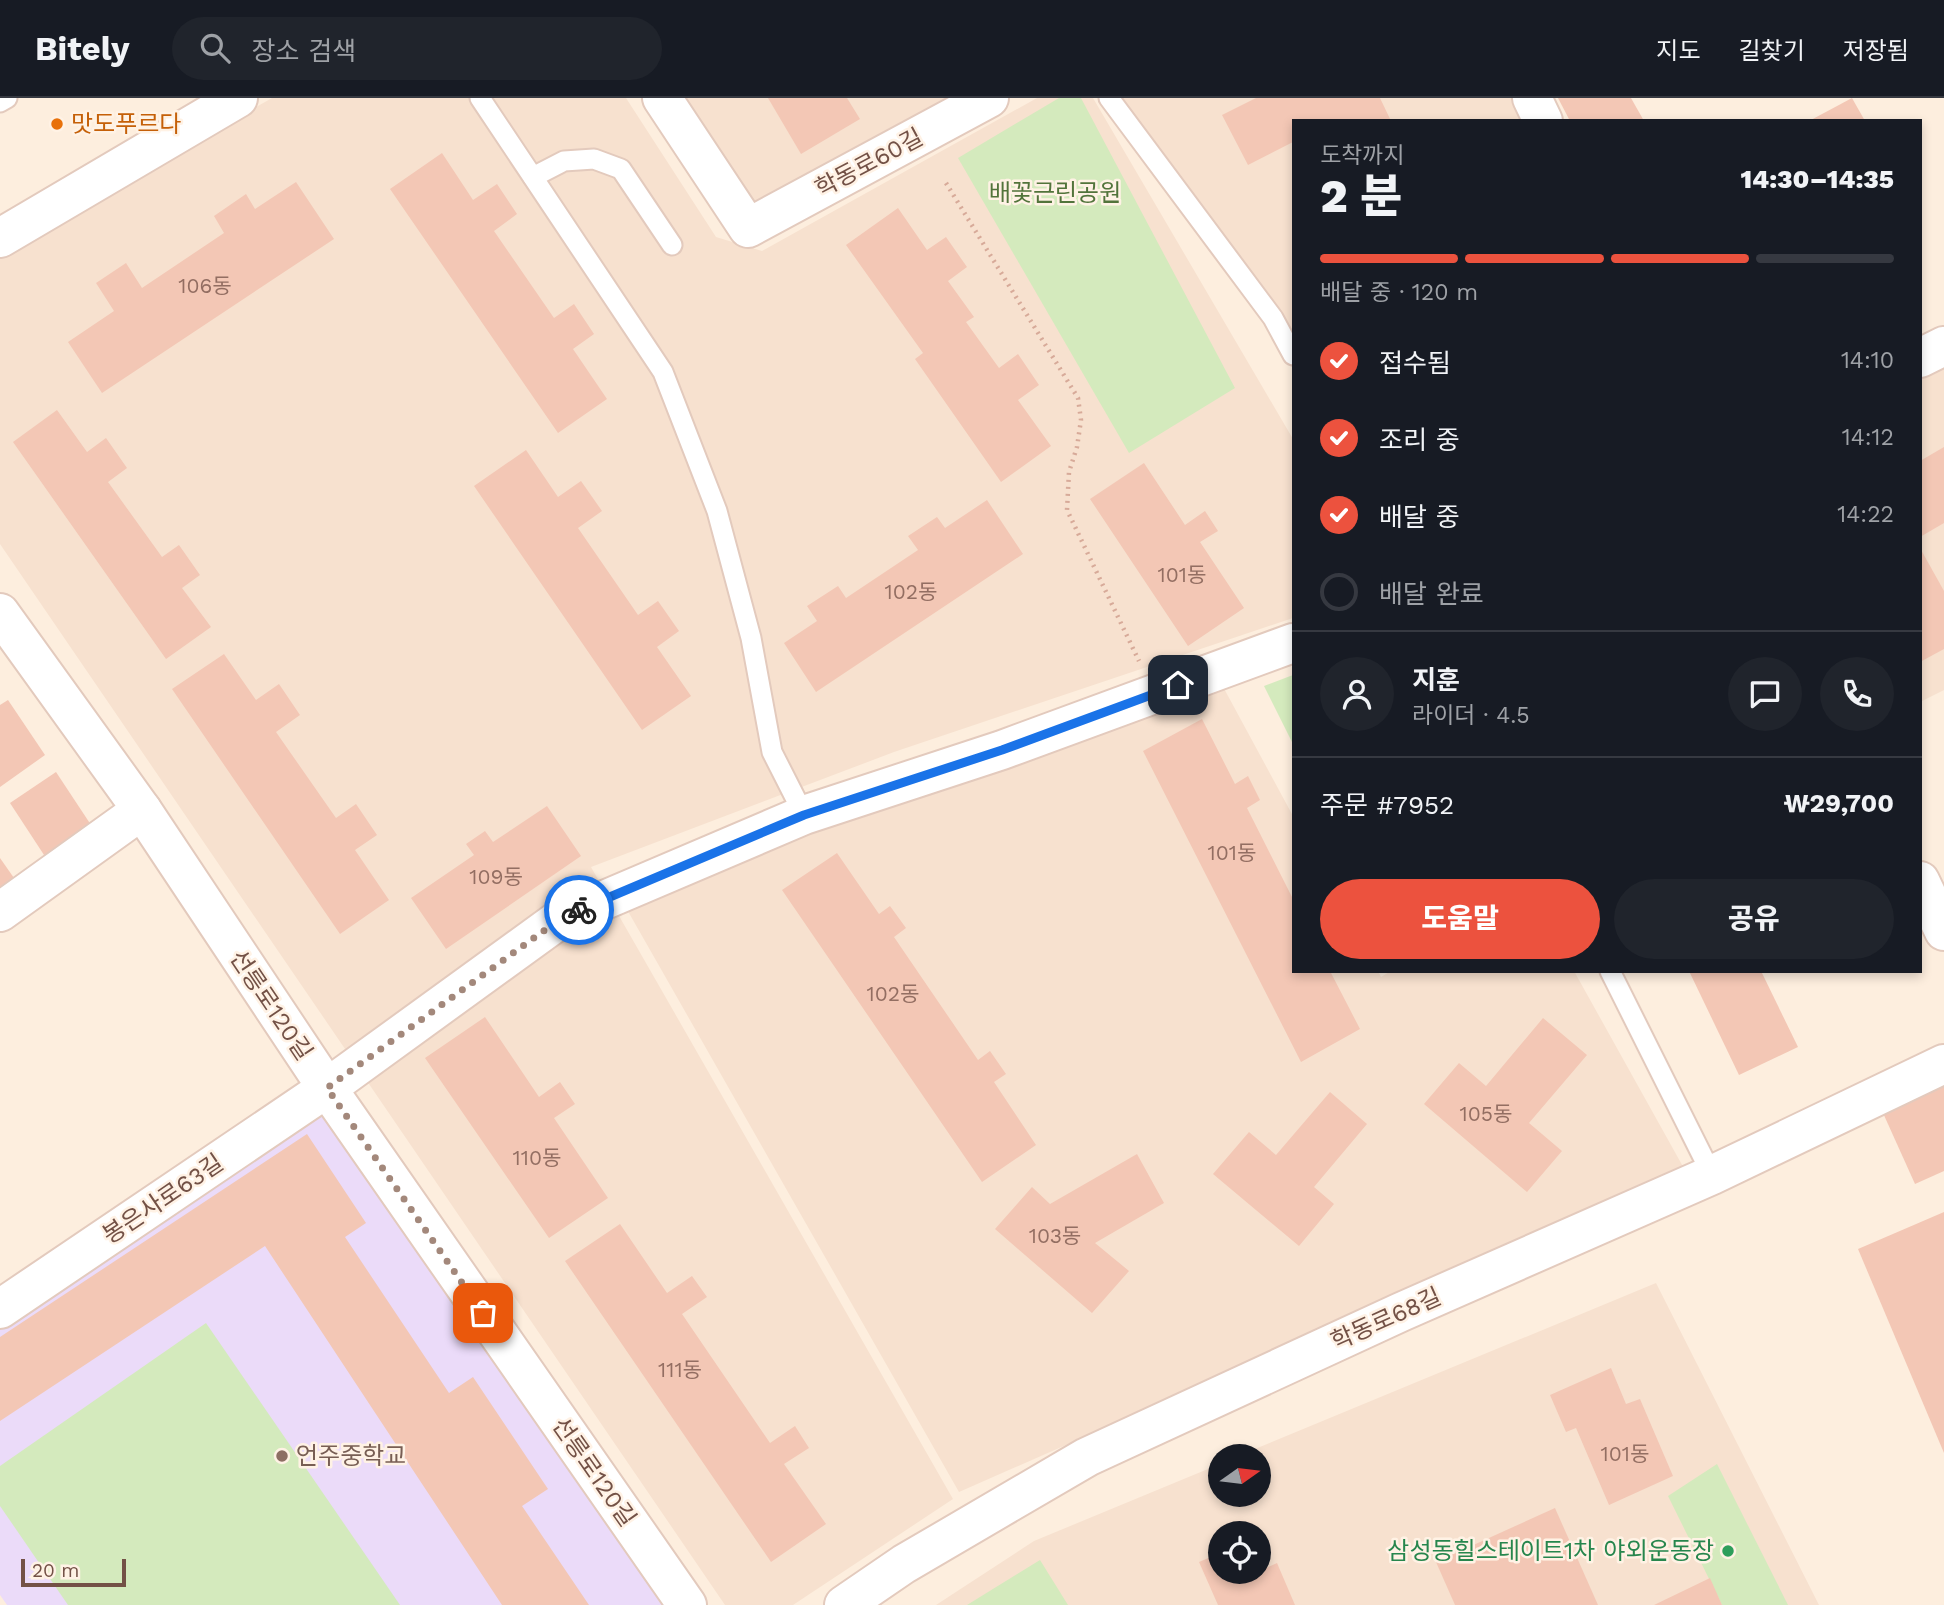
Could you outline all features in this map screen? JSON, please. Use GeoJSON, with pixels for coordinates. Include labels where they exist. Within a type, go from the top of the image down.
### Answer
{"type":"FeatureCollection","features":[{"type":"Feature","properties":{"kind":"street"},"geometry":{"type":"LineString","coordinates":[[0,238],[237,98]]}},
{"type":"Feature","properties":{"kind":"street","name":"학동로60길"},"geometry":{"type":"LineString","coordinates":[[662,98],[748,228],[989,98]]}},
{"type":"Feature","properties":{"kind":"street"},"geometry":{"type":"LineString","coordinates":[[1532,98],[1542,119]]}},
{"type":"Feature","properties":{"kind":"street"},"geometry":{"type":"LineString","coordinates":[[1922,357],[1944,346]]}},
{"type":"Feature","properties":{"kind":"street","name":"선릉로120길"},"geometry":{"type":"LineString","coordinates":[[0,613],[142,810],[327,1088],[687,1605]]}},
{"type":"Feature","properties":{"kind":"street","name":"봉은사로63길"},"geometry":{"type":"LineString","coordinates":[[0,1309],[327,1088],[560,919],[804,815],[1002,750],[1292,643]]}},
{"type":"Feature","properties":{"kind":"street"},"geometry":{"type":"LineString","coordinates":[[0,912],[142,810]]}},
{"type":"Feature","properties":{"kind":"street"},"geometry":{"type":"LineString","coordinates":[[1922,885],[1944,931]]}},
{"type":"Feature","properties":{"kind":"street","name":"학동로68길"},"geometry":{"type":"LineString","coordinates":[[844,1605],[904,1564],[1087,1457],[1401,1311],[1712,1175],[1944,1063]]}},
{"type":"Feature","properties":{"kind":"lane"},"geometry":{"type":"LineString","coordinates":[[0,102],[7,98]]}},
{"type":"Feature","properties":{"kind":"lane"},"geometry":{"type":"LineString","coordinates":[[480,98],[663,372],[717,511],[751,638],[772,752],[804,815]]}},
{"type":"Feature","properties":{"kind":"lane"},"geometry":{"type":"LineString","coordinates":[[1109,98],[1273,318],[1292,353]]}},
{"type":"Feature","properties":{"kind":"lane"},"geometry":{"type":"LineString","coordinates":[[533,177],[564,161],[594,159],[621,169],[673,245]]}},
{"type":"Feature","properties":{"kind":"lane"},"geometry":{"type":"LineString","coordinates":[[1611,973],[1712,1175]]}},
{"type":"Feature","properties":{"kind":"path"},"geometry":{"type":"LineString","coordinates":[[946,183],[1078,398],[1081,420],[1077,447],[1069,472],[1067,510],[1155,694]]}},
{"type":"Feature","properties":{"kind":"shaded area"},"geometry":{"type":"Polygon","coordinates":[[[272,98],[626,98],[716,237],[762,251],[1037,98],[1093,98],[1292,437],[1292,618],[894,752],[591,867],[953,1499],[793,1605],[725,1605],[0,544],[0,253],[272,98]]]}},
{"type":"Feature","properties":{"kind":"shaded area"},"geometry":{"type":"Polygon","coordinates":[[[682,98],[971,98],[760,203],[739,194],[682,98]]]}},
{"type":"Feature","properties":{"kind":"shaded area"},"geometry":{"type":"Polygon","coordinates":[[[1116,98],[1521,98],[1531,119],[1292,119],[1292,334],[1280,312],[1116,98]]]}},
{"type":"Feature","properties":{"kind":"shaded area"},"geometry":{"type":"Polygon","coordinates":[[[1944,337],[1944,690],[1922,701],[1922,348],[1944,337]]]}},
{"type":"Feature","properties":{"kind":"shaded area"},"geometry":{"type":"Polygon","coordinates":[[[1221,683],[1292,814],[1292,973],[1379,973],[1381,977],[1388,973],[1575,973],[1686,1172],[959,1492],[621,899],[1221,683]]]}},
{"type":"Feature","properties":{"kind":"shaded area","name":"언주중학교"},"geometry":{"type":"Polygon","coordinates":[[[319,1096],[667,1605],[7,1605],[0,1595],[0,1317],[319,1096]]]}},
{"type":"Feature","properties":{"kind":"shaded area"},"geometry":{"type":"Polygon","coordinates":[[[1656,1283],[1819,1605],[936,1605],[1034,1541],[1208,1469],[1208,1507],[1271,1507],[1271,1444],[1267,1444],[1656,1283]]]}},
{"type":"Feature","properties":{"kind":"green space","name":"배꽃근린공원"},"geometry":{"type":"Polygon","coordinates":[[[1059,98],[1081,98],[1235,388],[1129,453],[958,158],[1059,98]]]}},
{"type":"Feature","properties":{"kind":"green space"},"geometry":{"type":"Polygon","coordinates":[[[1292,675],[1292,742],[1264,686],[1292,675]]]}},
{"type":"Feature","properties":{"kind":"green space"},"geometry":{"type":"Polygon","coordinates":[[[206,1323],[400,1605],[68,1605],[0,1506],[0,1466],[206,1323]]]}},
{"type":"Feature","properties":{"kind":"green space","name":"삼성동힐스테이트1차 야외운동장"},"geometry":{"type":"Polygon","coordinates":[[[1717,1464],[1788,1605],[1722,1605],[1668,1496],[1717,1464]]]}},
{"type":"Feature","properties":{"kind":"green space"},"geometry":{"type":"Polygon","coordinates":[[[1040,1560],[1068,1605],[967,1605],[1040,1560]]]}},
{"type":"Feature","properties":{"kind":"building"},"geometry":{"type":"Polygon","coordinates":[[[768,98],[847,98],[860,119],[801,154],[768,98]]]}},
{"type":"Feature","properties":{"kind":"building"},"geometry":{"type":"Polygon","coordinates":[[[1256,98],[1380,98],[1390,119],[1292,119],[1292,143],[1248,165],[1222,115],[1256,98]]]}},
{"type":"Feature","properties":{"kind":"building"},"geometry":{"type":"Polygon","coordinates":[[[1558,98],[1631,98],[1643,119],[1569,119],[1558,98]]]}},
{"type":"Feature","properties":{"kind":"building"},"geometry":{"type":"Polygon","coordinates":[[[1852,98],[1864,119],[1813,119],[1852,98]]]}},
{"type":"Feature","properties":{"kind":"building"},"geometry":{"type":"Polygon","coordinates":[[[442,153],[473,200],[497,184],[517,214],[494,231],[554,318],[574,304],[594,334],[573,349],[607,399],[558,433],[390,189],[442,153]]]}},
{"type":"Feature","properties":{"kind":"building"},"geometry":{"type":"Polygon","coordinates":[[[296,182],[334,239],[102,393],[68,342],[114,311],[96,283],[126,263],[142,288],[224,233],[214,216],[246,194],[255,209],[296,182]]]}},
{"type":"Feature","properties":{"kind":"building"},"geometry":{"type":"Polygon","coordinates":[[[898,208],[927,250],[946,237],[967,267],[948,281],[974,317],[966,322],[999,368],[1018,354],[1039,385],[1018,400],[1051,446],[1001,482],[915,359],[923,353],[846,245],[898,208]]]}},
{"type":"Feature","properties":{"kind":"building"},"geometry":{"type":"Polygon","coordinates":[[[57,410],[87,452],[106,438],[127,468],[108,482],[162,557],[179,545],[200,575],[182,588],[211,627],[166,659],[13,442],[57,410]]]}},
{"type":"Feature","properties":{"kind":"building"},"geometry":{"type":"Polygon","coordinates":[[[1944,447],[1944,523],[1922,536],[1922,460],[1944,447]]]}},
{"type":"Feature","properties":{"kind":"building"},"geometry":{"type":"Polygon","coordinates":[[[526,450],[558,497],[581,481],[602,511],[578,528],[638,615],[658,601],[679,631],[657,647],[691,696],[642,730],[474,486],[526,450]]]}},
{"type":"Feature","properties":{"kind":"building"},"geometry":{"type":"Polygon","coordinates":[[[1144,463],[1185,525],[1205,511],[1218,531],[1200,542],[1244,608],[1188,646],[1090,499],[1144,463]]]}},
{"type":"Feature","properties":{"kind":"building"},"geometry":{"type":"Polygon","coordinates":[[[987,500],[1023,554],[816,692],[784,643],[817,621],[807,606],[838,586],[846,598],[918,550],[908,536],[937,517],[945,528],[987,500]]]}},
{"type":"Feature","properties":{"kind":"building"},"geometry":{"type":"Polygon","coordinates":[[[1922,552],[1944,591],[1944,649],[1922,661],[1922,552]]]}},
{"type":"Feature","properties":{"kind":"building"},"geometry":{"type":"Polygon","coordinates":[[[224,654],[256,700],[279,684],[300,715],[276,732],[336,818],[356,804],[377,835],[355,850],[389,900],[340,934],[172,689],[224,654]]]}},
{"type":"Feature","properties":{"kind":"building"},"geometry":{"type":"Polygon","coordinates":[[[8,700],[45,755],[0,787],[0,705],[8,700]]]}},
{"type":"Feature","properties":{"kind":"building"},"geometry":{"type":"Polygon","coordinates":[[[1202,719],[1235,784],[1248,776],[1260,800],[1247,808],[1292,897],[1292,973],[1331,973],[1360,1029],[1301,1062],[1143,751],[1202,719]]]}},
{"type":"Feature","properties":{"kind":"building"},"geometry":{"type":"Polygon","coordinates":[[[56,772],[93,828],[46,858],[10,803],[56,772]]]}},
{"type":"Feature","properties":{"kind":"building"},"geometry":{"type":"Polygon","coordinates":[[[547,806],[581,856],[446,949],[411,898],[474,855],[466,844],[485,831],[493,842],[547,806]]]}},
{"type":"Feature","properties":{"kind":"building"},"geometry":{"type":"Polygon","coordinates":[[[837,853],[879,914],[890,906],[906,928],[894,937],[978,1060],[990,1051],[1006,1074],[994,1082],[1036,1145],[982,1182],[782,890],[837,853]]]}},
{"type":"Feature","properties":{"kind":"building"},"geometry":{"type":"Polygon","coordinates":[[[0,858],[14,878],[0,888],[0,858]]]}},
{"type":"Feature","properties":{"kind":"building"},"geometry":{"type":"Polygon","coordinates":[[[1690,973],[1762,973],[1798,1047],[1739,1075],[1690,973]]]}},
{"type":"Feature","properties":{"kind":"building"},"geometry":{"type":"Polygon","coordinates":[[[485,1017],[539,1097],[560,1082],[575,1104],[554,1118],[608,1198],[549,1238],[425,1058],[485,1017]]]}},
{"type":"Feature","properties":{"kind":"building"},"geometry":{"type":"Polygon","coordinates":[[[1543,1018],[1587,1055],[1529,1123],[1562,1151],[1527,1192],[1424,1104],[1459,1063],[1486,1086],[1543,1018]]]}},
{"type":"Feature","properties":{"kind":"building"},"geometry":{"type":"Polygon","coordinates":[[[1944,1086],[1944,1171],[1915,1184],[1883,1113],[1944,1086]]]}},
{"type":"Feature","properties":{"kind":"building"},"geometry":{"type":"Polygon","coordinates":[[[1330,1092],[1367,1124],[1314,1187],[1334,1204],[1299,1246],[1213,1174],[1249,1132],[1276,1155],[1330,1092]]]}},
{"type":"Feature","properties":{"kind":"building"},"geometry":{"type":"Polygon","coordinates":[[[307,1134],[366,1223],[345,1237],[449,1393],[473,1377],[548,1489],[522,1506],[589,1605],[502,1605],[265,1246],[0,1421],[0,1337],[307,1134]]]}},
{"type":"Feature","properties":{"kind":"building"},"geometry":{"type":"Polygon","coordinates":[[[1137,1154],[1164,1203],[1095,1243],[1129,1271],[1092,1313],[995,1229],[1032,1187],[1050,1204],[1137,1154]]]}},
{"type":"Feature","properties":{"kind":"building"},"geometry":{"type":"Polygon","coordinates":[[[1944,1212],[1944,1453],[1858,1249],[1944,1212]]]}},
{"type":"Feature","properties":{"kind":"building"},"geometry":{"type":"Polygon","coordinates":[[[620,1224],[667,1293],[692,1276],[707,1297],[682,1314],[770,1443],[795,1426],[809,1448],[784,1464],[826,1524],[771,1562],[565,1261],[620,1224]]]}},
{"type":"Feature","properties":{"kind":"building"},"geometry":{"type":"Polygon","coordinates":[[[1611,1368],[1626,1404],[1640,1399],[1673,1476],[1609,1505],[1576,1428],[1566,1432],[1550,1395],[1611,1368]]]}},
{"type":"Feature","properties":{"kind":"building"},"geometry":{"type":"Polygon","coordinates":[[[1555,1508],[1598,1605],[1455,1605],[1436,1562],[1555,1508]]]}},
{"type":"Feature","properties":{"kind":"building"},"geometry":{"type":"Polygon","coordinates":[[[1208,1558],[1208,1582],[1199,1562],[1208,1558]]]}},
{"type":"Feature","properties":{"kind":"building"},"geometry":{"type":"Polygon","coordinates":[[[1277,1563],[1295,1605],[1218,1605],[1209,1584],[1271,1584],[1271,1566],[1277,1563]]]}},
{"type":"Feature","properties":{"kind":"building"},"geometry":{"type":"Polygon","coordinates":[[[1710,1578],[1722,1605],[1654,1605],[1710,1578]]]}},
{"type":"Feature","properties":{"kind":"way so far"},"geometry":{"type":"LineString","coordinates":[[483,1313],[327,1088],[560,919],[579,910]]}},
{"type":"Feature","properties":{"kind":"place","name":"맛도푸르다"},"geometry":{"type":"Point","coordinates":[57,124]}},
{"type":"Feature","properties":{"kind":"place","name":"언주중학교"},"geometry":{"type":"Point","coordinates":[282,1456]}},
{"type":"Feature","properties":{"kind":"place","name":"삼성동힐스테이트1차 야외운동장"},"geometry":{"type":"Point","coordinates":[1728,1551]}},
{"type":"Feature","properties":{"kind":"route"},"geometry":{"type":"LineString","coordinates":[[579,910],[804,815],[1002,750],[1178,685]]}}]}
